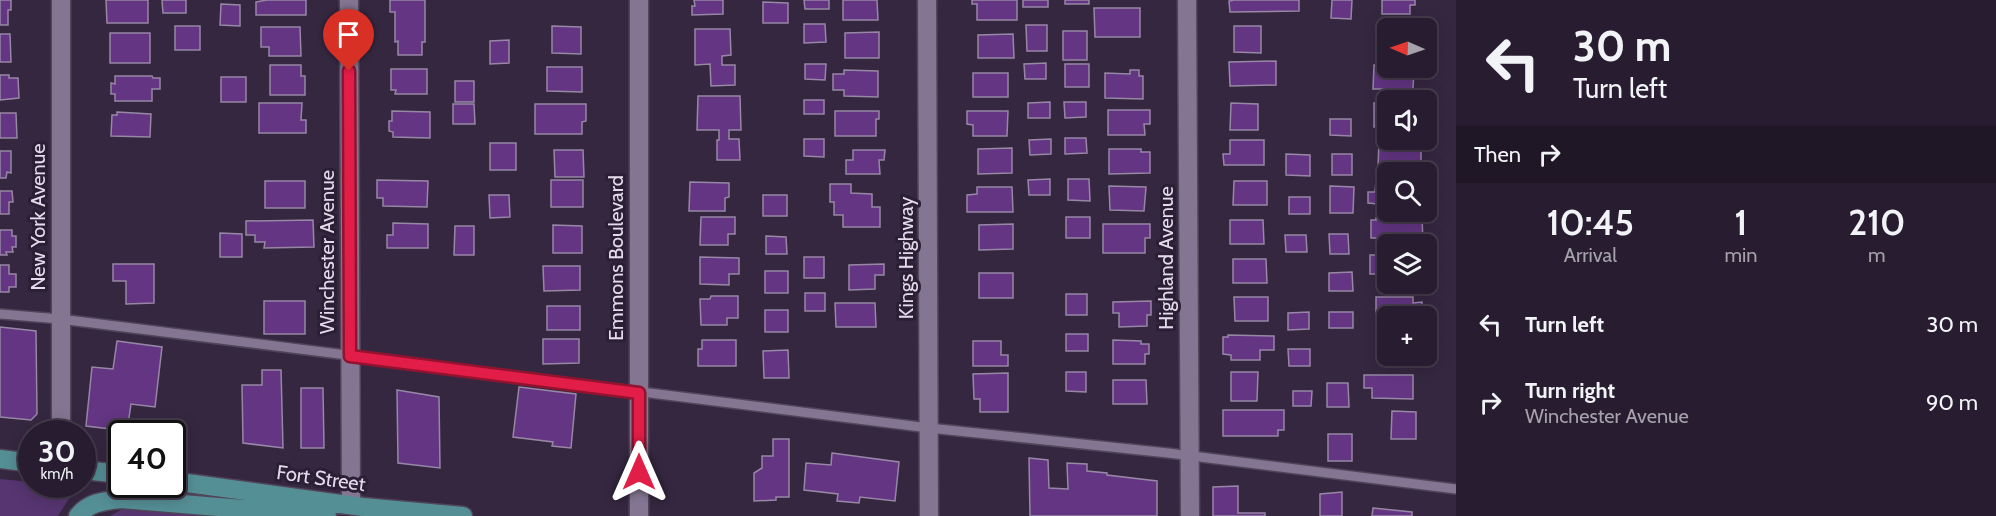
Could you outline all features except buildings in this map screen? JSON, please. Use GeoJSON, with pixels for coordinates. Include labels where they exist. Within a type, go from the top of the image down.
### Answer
{"type":"FeatureCollection","features":[{"type":"Feature","properties":{"kind":"main road"},"geometry":{"type":"LineString","coordinates":[[0,459],[18,461]]}},
{"type":"Feature","properties":{"kind":"main road","name":"Fort Street"},"geometry":{"type":"LineString","coordinates":[[186,483],[463,516]]}},
{"type":"Feature","properties":{"kind":"main road"},"geometry":{"type":"LineString","coordinates":[[78,516],[97,501],[121,499],[327,516]]}},
{"type":"Feature","properties":{"kind":"main road"},"geometry":{"type":"LineString","coordinates":[[334,516],[357,505]]}},
{"type":"Feature","properties":{"kind":"street","name":"New York Avenue"},"geometry":{"type":"LineString","coordinates":[[61,0],[61,420]]}},
{"type":"Feature","properties":{"kind":"street","name":"Winchester Avenue"},"geometry":{"type":"LineString","coordinates":[[349,0],[350,356],[357,505]]}},
{"type":"Feature","properties":{"kind":"street","name":"Emmons Boulevard"},"geometry":{"type":"LineString","coordinates":[[639,0],[639,516]]}},
{"type":"Feature","properties":{"kind":"street","name":"Kings Highway"},"geometry":{"type":"LineString","coordinates":[[927,0],[929,516]]}},
{"type":"Feature","properties":{"kind":"street","name":"Highland Avenue"},"geometry":{"type":"LineString","coordinates":[[1187,0],[1190,516]]}},
{"type":"Feature","properties":{"kind":"lane"},"geometry":{"type":"LineString","coordinates":[[0,314],[60,319],[929,428],[1190,456],[1456,489]]}},
{"type":"Feature","properties":{"kind":"shaded area"},"geometry":{"type":"Polygon","coordinates":[[[0,479],[18,481],[18,498],[70,498],[58,516],[0,516],[0,479]]]}},
{"type":"Feature","properties":{"kind":"shaded area"},"geometry":{"type":"Polygon","coordinates":[[[149,505],[245,516],[110,516],[124,508],[149,505]]]}},
{"type":"Feature","properties":{"kind":"route"},"geometry":{"type":"LineString","coordinates":[[349,71],[350,356],[639,393],[639,472]]}}]}
